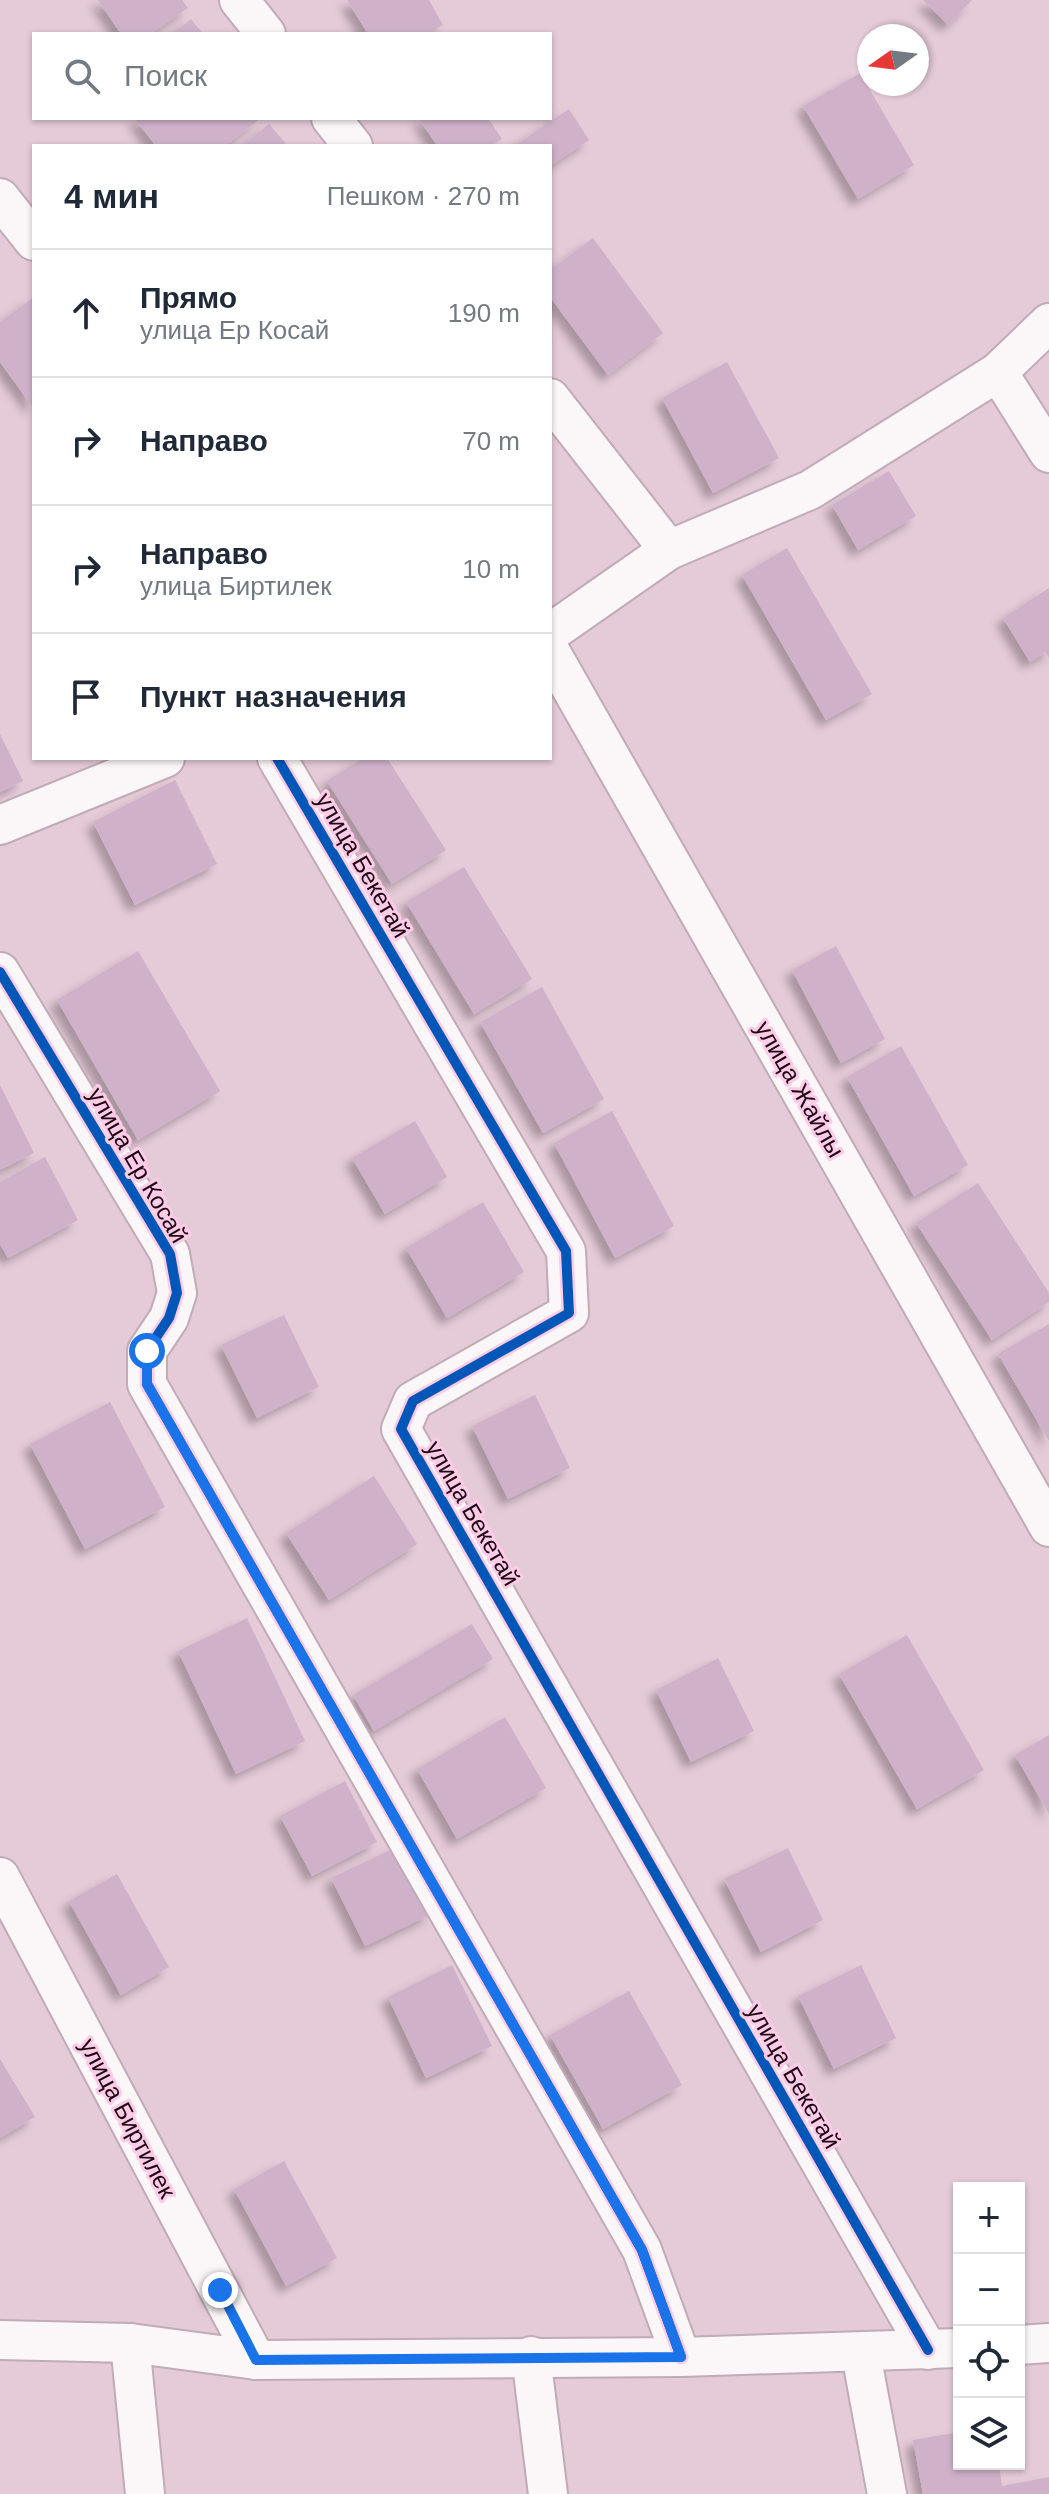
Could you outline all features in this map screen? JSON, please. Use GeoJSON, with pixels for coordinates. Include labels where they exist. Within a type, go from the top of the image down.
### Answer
{"type":"FeatureCollection","features":[{"type":"Feature","properties":{"kind":"street"},"geometry":{"type":"LineString","coordinates":[[239,0],[264,32]]}},
{"type":"Feature","properties":{"kind":"street"},"geometry":{"type":"LineString","coordinates":[[333,120],[351,144]]}},
{"type":"Feature","properties":{"kind":"street"},"geometry":{"type":"LineString","coordinates":[[0,198],[32,238]]}},
{"type":"Feature","properties":{"kind":"street"},"geometry":{"type":"LineString","coordinates":[[552,632],[669,550],[810,490],[998,372],[1049,323]]}},
{"type":"Feature","properties":{"kind":"street"},"geometry":{"type":"LineString","coordinates":[[998,372],[1049,453]]}},
{"type":"Feature","properties":{"kind":"street"},"geometry":{"type":"LineString","coordinates":[[552,401],[669,550]]}},
{"type":"Feature","properties":{"kind":"street","name":"улица Жайлы"},"geometry":{"type":"LineString","coordinates":[[552,655],[1049,1527]]}},
{"type":"Feature","properties":{"kind":"street"},"geometry":{"type":"LineString","coordinates":[[0,825],[160,760]]}},
{"type":"Feature","properties":{"kind":"street","name":"улица Бекетай"},"geometry":{"type":"LineString","coordinates":[[278,760],[566,1251],[569,1313],[413,1401],[401,1429],[944,2349]]}},
{"type":"Feature","properties":{"kind":"street","name":"улица Ер Косай"},"geometry":{"type":"LineString","coordinates":[[0,972],[170,1254],[177,1293],[169,1318],[147,1351],[147,1384],[642,2250],[681,2357]]}},
{"type":"Feature","properties":{"kind":"street","name":"улица Биртилек"},"geometry":{"type":"LineString","coordinates":[[0,1877],[256,2360]]}},
{"type":"Feature","properties":{"kind":"street"},"geometry":{"type":"LineString","coordinates":[[0,2340],[130,2343],[256,2360],[681,2357],[861,2354],[944,2349]]}},
{"type":"Feature","properties":{"kind":"street"},"geometry":{"type":"LineString","coordinates":[[130,2343],[145,2494]]}},
{"type":"Feature","properties":{"kind":"street"},"geometry":{"type":"LineString","coordinates":[[1025,2345],[1049,2343]]}},
{"type":"Feature","properties":{"kind":"street"},"geometry":{"type":"LineString","coordinates":[[861,2354],[887,2494]]}},
{"type":"Feature","properties":{"kind":"street"},"geometry":{"type":"LineString","coordinates":[[531,2356],[548,2494]]}},
{"type":"Feature","properties":{"kind":"building"},"geometry":{"type":"Polygon","coordinates":[[[98,0],[182,0],[188,8],[153,32],[120,32],[98,0]]]}},
{"type":"Feature","properties":{"kind":"building"},"geometry":{"type":"Polygon","coordinates":[[[347,0],[429,0],[443,25],[431,32],[367,32],[347,0]]]}},
{"type":"Feature","properties":{"kind":"building"},"geometry":{"type":"Polygon","coordinates":[[[923,0],[972,0],[948,25],[923,0]]]}},
{"type":"Feature","properties":{"kind":"building"},"geometry":{"type":"Polygon","coordinates":[[[191,19],[201,32],[175,32],[191,19]]]}},
{"type":"Feature","properties":{"kind":"building"},"geometry":{"type":"Polygon","coordinates":[[[857,75],[857,96],[874,96],[914,165],[858,199],[803,106],[857,75]]]}},
{"type":"Feature","properties":{"kind":"building"},"geometry":{"type":"Polygon","coordinates":[[[569,109],[589,140],[552,165],[552,144],[517,144],[569,109]]]}},
{"type":"Feature","properties":{"kind":"building"},"geometry":{"type":"Polygon","coordinates":[[[136,120],[258,120],[228,144],[154,144],[136,120]]]}},
{"type":"Feature","properties":{"kind":"building"},"geometry":{"type":"Polygon","coordinates":[[[420,120],[489,120],[502,139],[494,144],[436,144],[420,120]]]}},
{"type":"Feature","properties":{"kind":"building"},"geometry":{"type":"Polygon","coordinates":[[[269,124],[286,144],[244,144],[269,124]]]}},
{"type":"Feature","properties":{"kind":"building"},"geometry":{"type":"Polygon","coordinates":[[[593,238],[663,333],[608,375],[552,300],[552,269],[593,238]]]}},
{"type":"Feature","properties":{"kind":"building"},"geometry":{"type":"Polygon","coordinates":[[[32,298],[32,406],[0,362],[0,322],[32,298]]]}},
{"type":"Feature","properties":{"kind":"building"},"geometry":{"type":"Polygon","coordinates":[[[727,362],[779,458],[713,493],[662,398],[727,362]]]}},
{"type":"Feature","properties":{"kind":"building"},"geometry":{"type":"Polygon","coordinates":[[[889,471],[916,516],[858,550],[832,505],[889,471]]]}},
{"type":"Feature","properties":{"kind":"building"},"geometry":{"type":"Polygon","coordinates":[[[787,548],[872,694],[826,720],[742,575],[787,548]]]}},
{"type":"Feature","properties":{"kind":"building"},"geometry":{"type":"Polygon","coordinates":[[[1049,588],[1049,658],[1045,652],[1030,662],[1003,618],[1049,588]]]}},
{"type":"Feature","properties":{"kind":"building"},"geometry":{"type":"Polygon","coordinates":[[[0,734],[23,781],[0,792],[0,734]]]}},
{"type":"Feature","properties":{"kind":"building"},"geometry":{"type":"Polygon","coordinates":[[[360,760],[388,760],[446,850],[392,884],[327,781],[360,760]]]}},
{"type":"Feature","properties":{"kind":"building"},"geometry":{"type":"Polygon","coordinates":[[[175,780],[217,864],[135,905],[93,822],[175,780]]]}},
{"type":"Feature","properties":{"kind":"building"},"geometry":{"type":"Polygon","coordinates":[[[464,867],[532,979],[474,1014],[406,902],[464,867]]]}},
{"type":"Feature","properties":{"kind":"building"},"geometry":{"type":"Polygon","coordinates":[[[836,946],[885,1039],[841,1063],[792,970],[836,946]]]}},
{"type":"Feature","properties":{"kind":"building"},"geometry":{"type":"Polygon","coordinates":[[[138,951],[220,1091],[138,1140],[57,1000],[138,951]]]}},
{"type":"Feature","properties":{"kind":"building"},"geometry":{"type":"Polygon","coordinates":[[[542,987],[604,1099],[543,1133],[480,1022],[542,987]]]}},
{"type":"Feature","properties":{"kind":"building"},"geometry":{"type":"Polygon","coordinates":[[[901,1046],[968,1165],[914,1196],[847,1077],[901,1046]]]}},
{"type":"Feature","properties":{"kind":"building"},"geometry":{"type":"Polygon","coordinates":[[[0,1085],[34,1153],[0,1170],[0,1085]]]}},
{"type":"Feature","properties":{"kind":"building"},"geometry":{"type":"Polygon","coordinates":[[[612,1111],[674,1226],[615,1258],[554,1143],[612,1111]]]}},
{"type":"Feature","properties":{"kind":"building"},"geometry":{"type":"Polygon","coordinates":[[[415,1121],[447,1177],[385,1214],[352,1158],[415,1121]]]}},
{"type":"Feature","properties":{"kind":"building"},"geometry":{"type":"Polygon","coordinates":[[[45,1157],[78,1220],[8,1258],[0,1244],[0,1182],[45,1157]]]}},
{"type":"Feature","properties":{"kind":"building"},"geometry":{"type":"Polygon","coordinates":[[[978,1183],[1049,1293],[1049,1302],[992,1340],[916,1223],[978,1183]]]}},
{"type":"Feature","properties":{"kind":"building"},"geometry":{"type":"Polygon","coordinates":[[[483,1202],[524,1272],[447,1318],[406,1248],[483,1202]]]}},
{"type":"Feature","properties":{"kind":"building"},"geometry":{"type":"Polygon","coordinates":[[[284,1315],[319,1387],[257,1418],[221,1345],[284,1315]]]}},
{"type":"Feature","properties":{"kind":"building"},"geometry":{"type":"Polygon","coordinates":[[[1049,1324],[1049,1441],[998,1354],[1049,1324]]]}},
{"type":"Feature","properties":{"kind":"building"},"geometry":{"type":"Polygon","coordinates":[[[535,1395],[570,1468],[508,1499],[472,1426],[535,1395]]]}},
{"type":"Feature","properties":{"kind":"building"},"geometry":{"type":"Polygon","coordinates":[[[110,1402],[165,1507],[85,1549],[30,1444],[110,1402]]]}},
{"type":"Feature","properties":{"kind":"building"},"geometry":{"type":"Polygon","coordinates":[[[374,1476],[417,1544],[329,1600],[286,1533],[374,1476]]]}},
{"type":"Feature","properties":{"kind":"building"},"geometry":{"type":"Polygon","coordinates":[[[247,1618],[305,1741],[236,1774],[178,1651],[247,1618]]]}},
{"type":"Feature","properties":{"kind":"building"},"geometry":{"type":"Polygon","coordinates":[[[472,1624],[493,1659],[374,1731],[353,1695],[472,1624]]]}},
{"type":"Feature","properties":{"kind":"building"},"geometry":{"type":"Polygon","coordinates":[[[907,1635],[984,1770],[917,1809],[839,1674],[907,1635]]]}},
{"type":"Feature","properties":{"kind":"building"},"geometry":{"type":"Polygon","coordinates":[[[718,1658],[754,1731],[691,1762],[656,1690],[718,1658]]]}},
{"type":"Feature","properties":{"kind":"building"},"geometry":{"type":"Polygon","coordinates":[[[505,1717],[546,1788],[457,1839],[417,1769],[505,1717]]]}},
{"type":"Feature","properties":{"kind":"building"},"geometry":{"type":"Polygon","coordinates":[[[1049,1735],[1049,1814],[1015,1755],[1049,1735]]]}},
{"type":"Feature","properties":{"kind":"building"},"geometry":{"type":"Polygon","coordinates":[[[345,1781],[377,1842],[312,1876],[280,1816],[345,1781]]]}},
{"type":"Feature","properties":{"kind":"building"},"geometry":{"type":"Polygon","coordinates":[[[399,1846],[431,1914],[365,1946],[331,1878],[399,1846]]]}},
{"type":"Feature","properties":{"kind":"building"},"geometry":{"type":"Polygon","coordinates":[[[788,1848],[823,1920],[761,1952],[724,1879],[788,1848]]]}},
{"type":"Feature","properties":{"kind":"building"},"geometry":{"type":"Polygon","coordinates":[[[117,1874],[169,1967],[121,1995],[69,1901],[117,1874]]]}},
{"type":"Feature","properties":{"kind":"building"},"geometry":{"type":"Polygon","coordinates":[[[452,1965],[492,2046],[426,2078],[388,1997],[452,1965]]]}},
{"type":"Feature","properties":{"kind":"building"},"geometry":{"type":"Polygon","coordinates":[[[861,1965],[896,2038],[834,2069],[798,1996],[861,1965]]]}},
{"type":"Feature","properties":{"kind":"building"},"geometry":{"type":"Polygon","coordinates":[[[629,1991],[682,2085],[603,2129],[550,2035],[629,1991]]]}},
{"type":"Feature","properties":{"kind":"building"},"geometry":{"type":"Polygon","coordinates":[[[0,2059],[35,2117],[0,2138],[0,2059]]]}},
{"type":"Feature","properties":{"kind":"building"},"geometry":{"type":"Polygon","coordinates":[[[284,2161],[337,2258],[286,2286],[234,2189],[284,2161]]]}},
{"type":"Feature","properties":{"kind":"building"},"geometry":{"type":"Polygon","coordinates":[[[953,2433],[953,2470],[1000,2470],[1002,2486],[1049,2477],[1049,2494],[923,2494],[913,2440],[953,2433]]]}},
{"type":"Feature","properties":{"kind":"cycle path"},"geometry":{"type":"LineString","coordinates":[[278,760],[566,1251],[569,1313],[413,1401],[401,1429],[928,2350]]}},
{"type":"Feature","properties":{"kind":"cycle path"},"geometry":{"type":"LineString","coordinates":[[0,972],[170,1254],[177,1293],[169,1318],[147,1351],[147,1384],[642,2250],[681,2357]]}},
{"type":"Feature","properties":{"kind":"route"},"geometry":{"type":"LineString","coordinates":[[147,1351],[147,1384],[642,2250],[681,2357],[256,2360],[220,2290]]}}]}
